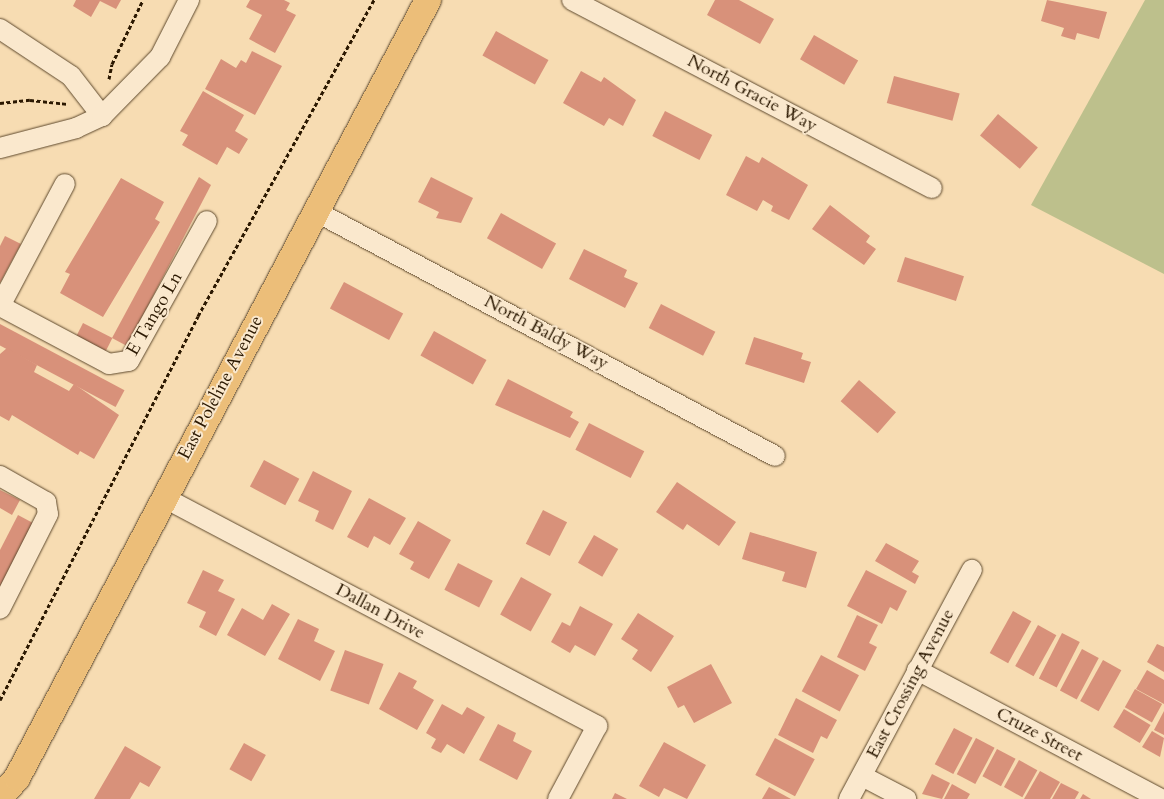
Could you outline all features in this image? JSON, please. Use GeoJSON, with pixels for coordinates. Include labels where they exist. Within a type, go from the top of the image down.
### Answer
{"type":"FeatureCollection","features":[{"type":"Feature","properties":{"kind":"main road","name":"East Poleline Avenue"},"geometry":{"type":"LineString","coordinates":[[0,797],[15,788],[163,497],[428,0]]}},
{"type":"Feature","properties":{"kind":"street"},"geometry":{"type":"LineString","coordinates":[[0,148],[76,128],[102,116],[160,57],[189,0]]}},
{"type":"Feature","properties":{"kind":"street","name":"North Gracie Way"},"geometry":{"type":"LineString","coordinates":[[572,0],[932,188]]}},
{"type":"Feature","properties":{"kind":"street"},"geometry":{"type":"LineString","coordinates":[[0,29],[71,76],[102,116]]}},
{"type":"Feature","properties":{"kind":"street"},"geometry":{"type":"LineString","coordinates":[[0,306],[64,184]]}},
{"type":"Feature","properties":{"kind":"street","name":"North Baldy Way"},"geometry":{"type":"LineString","coordinates":[[316,211],[775,456]]}},
{"type":"Feature","properties":{"kind":"street","name":"E Tango Ln"},"geometry":{"type":"LineString","coordinates":[[0,306],[74,348],[109,364],[121,364],[129,361],[207,221]]}},
{"type":"Feature","properties":{"kind":"street"},"geometry":{"type":"LineString","coordinates":[[0,476],[46,502],[48,514],[0,609]]}},
{"type":"Feature","properties":{"kind":"street","name":"Dallan Drive"},"geometry":{"type":"LineString","coordinates":[[163,497],[597,726],[558,799]]}},
{"type":"Feature","properties":{"kind":"street","name":"East Crossing Avenue"},"geometry":{"type":"LineString","coordinates":[[850,799],[972,570]]}},
{"type":"Feature","properties":{"kind":"street","name":"Cruze Street"},"geometry":{"type":"LineString","coordinates":[[918,670],[1161,799]]}},
{"type":"Feature","properties":{"kind":"street"},"geometry":{"type":"LineString","coordinates":[[862,776],[906,799]]}},
{"type":"Feature","properties":{"kind":"path"},"geometry":{"type":"LineString","coordinates":[[112,64],[143,0]]}},
{"type":"Feature","properties":{"kind":"path"},"geometry":{"type":"LineString","coordinates":[[0,700],[198,316],[374,0]]}},
{"type":"Feature","properties":{"kind":"path"},"geometry":{"type":"LineString","coordinates":[[0,103],[56,101]]}},
{"type":"Feature","properties":{"kind":"green space"},"geometry":{"type":"Polygon","coordinates":[[[1145,0],[1164,0],[1164,274],[1031,205],[1145,0]]]}},
{"type":"Feature","properties":{"kind":"building"},"geometry":{"type":"Polygon","coordinates":[[[76,0],[121,0],[116,9],[100,1],[91,17],[73,6],[76,0]]]}},
{"type":"Feature","properties":{"kind":"building"},"geometry":{"type":"Polygon","coordinates":[[[250,0],[284,0],[290,3],[286,10],[296,15],[275,53],[249,39],[262,15],[246,7],[250,0]]]}},
{"type":"Feature","properties":{"kind":"building"},"geometry":{"type":"Polygon","coordinates":[[[715,0],[739,0],[774,19],[760,44],[707,15],[715,0]]]}},
{"type":"Feature","properties":{"kind":"building"},"geometry":{"type":"Polygon","coordinates":[[[1047,0],[1107,12],[1099,39],[1077,33],[1075,40],[1061,36],[1064,28],[1041,21],[1047,0]]]}},
{"type":"Feature","properties":{"kind":"building"},"geometry":{"type":"Polygon","coordinates":[[[496,31],[548,60],[535,85],[482,55],[496,31]]]}},
{"type":"Feature","properties":{"kind":"building"},"geometry":{"type":"Polygon","coordinates":[[[814,35],[858,60],[844,85],[800,59],[814,35]]]}},
{"type":"Feature","properties":{"kind":"building"},"geometry":{"type":"Polygon","coordinates":[[[252,51],[282,66],[255,115],[205,89],[221,59],[236,68],[241,60],[246,63],[252,51]]]}},
{"type":"Feature","properties":{"kind":"building"},"geometry":{"type":"Polygon","coordinates":[[[581,71],[601,82],[604,77],[636,100],[623,126],[609,118],[604,126],[563,103],[581,71]]]}},
{"type":"Feature","properties":{"kind":"building"},"geometry":{"type":"Polygon","coordinates":[[[894,76],[960,94],[952,121],[887,103],[894,76]]]}},
{"type":"Feature","properties":{"kind":"building"},"geometry":{"type":"Polygon","coordinates":[[[203,91],[244,115],[235,131],[248,139],[239,154],[227,147],[217,165],[182,145],[188,135],[180,131],[203,91]]]}},
{"type":"Feature","properties":{"kind":"building"},"geometry":{"type":"Polygon","coordinates":[[[665,111],[712,135],[700,160],[652,136],[665,111]]]}},
{"type":"Feature","properties":{"kind":"building"},"geometry":{"type":"Polygon","coordinates":[[[998,114],[1038,147],[1020,169],[980,135],[998,114]]]}},
{"type":"Feature","properties":{"kind":"building"},"geometry":{"type":"Polygon","coordinates":[[[746,156],[759,163],[762,157],[808,185],[789,220],[771,211],[773,206],[763,200],[757,211],[726,195],[746,156]]]}},
{"type":"Feature","properties":{"kind":"building"},"geometry":{"type":"Polygon","coordinates":[[[199,177],[211,185],[127,346],[112,338],[199,177]]]}},
{"type":"Feature","properties":{"kind":"building"},"geometry":{"type":"Polygon","coordinates":[[[431,177],[473,198],[461,223],[436,218],[439,212],[418,202],[431,177]]]}},
{"type":"Feature","properties":{"kind":"building"},"geometry":{"type":"Polygon","coordinates":[[[121,178],[164,202],[155,219],[160,222],[103,317],[60,293],[70,274],[65,272],[121,178]]]}},
{"type":"Feature","properties":{"kind":"building"},"geometry":{"type":"Polygon","coordinates":[[[830,205],[870,236],[866,242],[876,249],[864,265],[812,229],[830,205]]]}},
{"type":"Feature","properties":{"kind":"building"},"geometry":{"type":"Polygon","coordinates":[[[501,213],[556,244],[542,269],[487,238],[501,213]]]}},
{"type":"Feature","properties":{"kind":"building"},"geometry":{"type":"Polygon","coordinates":[[[5,236],[21,244],[0,283],[0,246],[5,236]]]}},
{"type":"Feature","properties":{"kind":"building"},"geometry":{"type":"Polygon","coordinates":[[[584,249],[627,270],[624,277],[638,283],[625,308],[569,279],[584,249]]]}},
{"type":"Feature","properties":{"kind":"building"},"geometry":{"type":"Polygon","coordinates":[[[905,257],[964,276],[956,301],[897,282],[905,257]]]}},
{"type":"Feature","properties":{"kind":"building"},"geometry":{"type":"Polygon","coordinates":[[[344,282],[403,313],[389,340],[330,308],[344,282]]]}},
{"type":"Feature","properties":{"kind":"building"},"geometry":{"type":"Polygon","coordinates":[[[661,304],[715,332],[703,356],[649,328],[661,304]]]}},
{"type":"Feature","properties":{"kind":"building"},"geometry":{"type":"Polygon","coordinates":[[[83,323],[112,338],[105,353],[75,338],[83,323]]]}},
{"type":"Feature","properties":{"kind":"building"},"geometry":{"type":"Polygon","coordinates":[[[0,324],[124,390],[116,407],[0,346],[0,324]]]}},
{"type":"Feature","properties":{"kind":"building"},"geometry":{"type":"Polygon","coordinates":[[[434,331],[486,360],[473,385],[420,355],[434,331]]]}},
{"type":"Feature","properties":{"kind":"building"},"geometry":{"type":"Polygon","coordinates":[[[754,337],[803,353],[801,359],[811,362],[804,383],[745,364],[754,337]]]}},
{"type":"Feature","properties":{"kind":"building"},"geometry":{"type":"Polygon","coordinates":[[[7,348],[37,365],[34,372],[69,391],[74,384],[119,415],[94,459],[80,451],[78,455],[12,415],[9,421],[0,416],[0,354],[7,348]]]}},
{"type":"Feature","properties":{"kind":"building"},"geometry":{"type":"Polygon","coordinates":[[[508,379],[573,412],[570,417],[579,422],[570,438],[495,405],[508,379]]]}},
{"type":"Feature","properties":{"kind":"building"},"geometry":{"type":"Polygon","coordinates":[[[859,380],[896,412],[878,433],[841,401],[859,380]]]}},
{"type":"Feature","properties":{"kind":"building"},"geometry":{"type":"Polygon","coordinates":[[[589,423],[644,451],[631,478],[575,450],[589,423]]]}},
{"type":"Feature","properties":{"kind":"building"},"geometry":{"type":"Polygon","coordinates":[[[264,460],[299,479],[285,505],[250,486],[264,460]]]}},
{"type":"Feature","properties":{"kind":"building"},"geometry":{"type":"Polygon","coordinates":[[[313,471],[352,491],[333,530],[315,521],[319,511],[298,501],[313,471]]]}},
{"type":"Feature","properties":{"kind":"building"},"geometry":{"type":"Polygon","coordinates":[[[677,482],[736,522],[719,546],[687,524],[683,530],[656,512],[677,482]]]}},
{"type":"Feature","properties":{"kind":"building"},"geometry":{"type":"Polygon","coordinates":[[[0,490],[20,500],[12,515],[0,508],[0,490]]]}},
{"type":"Feature","properties":{"kind":"building"},"geometry":{"type":"Polygon","coordinates":[[[369,498],[406,518],[390,545],[374,536],[368,548],[347,537],[369,498]]]}},
{"type":"Feature","properties":{"kind":"building"},"geometry":{"type":"Polygon","coordinates":[[[543,510],[567,522],[550,556],[526,544],[543,510]]]}},
{"type":"Feature","properties":{"kind":"building"},"geometry":{"type":"Polygon","coordinates":[[[18,515],[33,523],[0,587],[0,550],[18,515]]]}},
{"type":"Feature","properties":{"kind":"building"},"geometry":{"type":"Polygon","coordinates":[[[418,521],[451,540],[429,579],[410,569],[414,562],[399,554],[418,521]]]}},
{"type":"Feature","properties":{"kind":"building"},"geometry":{"type":"Polygon","coordinates":[[[750,532],[817,552],[806,588],[782,581],[785,572],[742,559],[750,532]]]}},
{"type":"Feature","properties":{"kind":"building"},"geometry":{"type":"Polygon","coordinates":[[[594,535],[618,549],[602,577],[578,563],[594,535]]]}},
{"type":"Feature","properties":{"kind":"building"},"geometry":{"type":"Polygon","coordinates":[[[886,543],[919,561],[912,572],[919,576],[915,584],[875,561],[886,543]]]}},
{"type":"Feature","properties":{"kind":"building"},"geometry":{"type":"Polygon","coordinates":[[[458,563],[493,581],[479,607],[444,590],[458,563]]]}},
{"type":"Feature","properties":{"kind":"building"},"geometry":{"type":"Polygon","coordinates":[[[203,570],[224,580],[218,591],[235,599],[216,636],[199,627],[206,612],[187,603],[203,570]]]}},
{"type":"Feature","properties":{"kind":"building"},"geometry":{"type":"Polygon","coordinates":[[[866,570],[907,591],[897,611],[890,607],[882,624],[847,606],[866,570]]]}},
{"type":"Feature","properties":{"kind":"building"},"geometry":{"type":"Polygon","coordinates":[[[521,577],[552,594],[531,632],[500,615],[521,577]]]}},
{"type":"Feature","properties":{"kind":"building"},"geometry":{"type":"Polygon","coordinates":[[[272,604],[290,614],[265,656],[227,635],[242,608],[263,620],[272,604]]]}},
{"type":"Feature","properties":{"kind":"building"},"geometry":{"type":"Polygon","coordinates":[[[580,606],[613,624],[595,656],[575,645],[570,653],[551,642],[562,622],[570,626],[580,606]]]}},
{"type":"Feature","properties":{"kind":"building"},"geometry":{"type":"Polygon","coordinates":[[[1013,611],[1031,621],[1008,663],[990,653],[1013,611]]]}},
{"type":"Feature","properties":{"kind":"building"},"geometry":{"type":"Polygon","coordinates":[[[638,613],[674,636],[651,672],[632,659],[638,650],[621,639],[638,613]]]}},
{"type":"Feature","properties":{"kind":"building"},"geometry":{"type":"Polygon","coordinates":[[[857,615],[878,625],[869,643],[877,647],[865,671],[837,657],[857,615]]]}},
{"type":"Feature","properties":{"kind":"building"},"geometry":{"type":"Polygon","coordinates":[[[298,619],[319,629],[314,641],[335,651],[320,681],[278,659],[298,619]]]}},
{"type":"Feature","properties":{"kind":"building"},"geometry":{"type":"Polygon","coordinates":[[[1038,625],[1056,635],[1034,676],[1015,666],[1038,625]]]}},
{"type":"Feature","properties":{"kind":"building"},"geometry":{"type":"Polygon","coordinates":[[[1062,633],[1080,642],[1057,688],[1039,678],[1062,633]]]}},
{"type":"Feature","properties":{"kind":"building"},"geometry":{"type":"Polygon","coordinates":[[[1157,644],[1164,647],[1164,672],[1147,662],[1157,644]]]}},
{"type":"Feature","properties":{"kind":"building"},"geometry":{"type":"Polygon","coordinates":[[[1082,649],[1099,658],[1077,699],[1060,690],[1082,649]]]}},
{"type":"Feature","properties":{"kind":"building"},"geometry":{"type":"Polygon","coordinates":[[[345,650],[384,664],[369,704],[330,690],[345,650]]]}},
{"type":"Feature","properties":{"kind":"building"},"geometry":{"type":"Polygon","coordinates":[[[821,655],[859,675],[840,711],[802,691],[821,655]]]}},
{"type":"Feature","properties":{"kind":"building"},"geometry":{"type":"Polygon","coordinates":[[[1103,660],[1121,670],[1099,711],[1080,701],[1103,660]]]}},
{"type":"Feature","properties":{"kind":"building"},"geometry":{"type":"Polygon","coordinates":[[[711,664],[732,703],[694,723],[684,705],[678,708],[667,687],[711,664]]]}},
{"type":"Feature","properties":{"kind":"building"},"geometry":{"type":"Polygon","coordinates":[[[1147,670],[1164,680],[1164,704],[1136,689],[1147,670]]]}},
{"type":"Feature","properties":{"kind":"building"},"geometry":{"type":"Polygon","coordinates":[[[399,672],[417,681],[413,688],[434,700],[417,730],[379,709],[399,672]]]}},
{"type":"Feature","properties":{"kind":"building"},"geometry":{"type":"Polygon","coordinates":[[[1135,689],[1162,704],[1152,722],[1125,707],[1135,689]]]}},
{"type":"Feature","properties":{"kind":"building"},"geometry":{"type":"Polygon","coordinates":[[[796,698],[837,720],[827,739],[821,736],[813,753],[778,735],[796,698]]]}},
{"type":"Feature","properties":{"kind":"building"},"geometry":{"type":"Polygon","coordinates":[[[442,704],[462,715],[467,707],[485,717],[464,754],[447,744],[441,753],[431,748],[436,739],[426,733],[442,704]]]}},
{"type":"Feature","properties":{"kind":"building"},"geometry":{"type":"Polygon","coordinates":[[[1124,709],[1151,725],[1140,743],[1113,727],[1124,709]]]}},
{"type":"Feature","properties":{"kind":"building"},"geometry":{"type":"Polygon","coordinates":[[[1164,711],[1164,735],[1154,730],[1164,711]]]}},
{"type":"Feature","properties":{"kind":"building"},"geometry":{"type":"Polygon","coordinates":[[[498,724],[516,733],[513,741],[532,751],[517,780],[479,760],[498,724]]]}},
{"type":"Feature","properties":{"kind":"building"},"geometry":{"type":"Polygon","coordinates":[[[954,728],[973,738],[953,774],[935,764],[954,728]]]}},
{"type":"Feature","properties":{"kind":"building"},"geometry":{"type":"Polygon","coordinates":[[[1152,731],[1164,738],[1160,757],[1142,747],[1152,731]]]}},
{"type":"Feature","properties":{"kind":"building"},"geometry":{"type":"Polygon","coordinates":[[[775,738],[815,759],[795,796],[755,775],[775,738]]]}},
{"type":"Feature","properties":{"kind":"building"},"geometry":{"type":"Polygon","coordinates":[[[976,738],[995,748],[975,784],[957,774],[976,738]]]}},
{"type":"Feature","properties":{"kind":"building"},"geometry":{"type":"Polygon","coordinates":[[[664,742],[706,765],[687,799],[664,788],[659,797],[639,786],[664,742]]]}},
{"type":"Feature","properties":{"kind":"building"},"geometry":{"type":"Polygon","coordinates":[[[244,743],[266,755],[251,781],[229,769],[244,743]]]}},
{"type":"Feature","properties":{"kind":"building"},"geometry":{"type":"Polygon","coordinates":[[[125,746],[161,767],[149,787],[140,782],[130,799],[94,799],[125,746]]]}},
{"type":"Feature","properties":{"kind":"building"},"geometry":{"type":"Polygon","coordinates":[[[997,749],[1016,759],[1001,786],[982,776],[997,749]]]}},
{"type":"Feature","properties":{"kind":"building"},"geometry":{"type":"Polygon","coordinates":[[[1019,760],[1037,770],[1022,797],[1004,787],[1019,760]]]}},
{"type":"Feature","properties":{"kind":"building"},"geometry":{"type":"Polygon","coordinates":[[[1040,771],[1060,782],[1050,799],[1024,799],[1040,771]]]}},
{"type":"Feature","properties":{"kind":"building"},"geometry":{"type":"Polygon","coordinates":[[[932,774],[950,783],[942,799],[922,794],[932,774]]]}},
{"type":"Feature","properties":{"kind":"building"},"geometry":{"type":"Polygon","coordinates":[[[1061,783],[1079,792],[1075,799],[1052,799],[1061,783]]]}},
{"type":"Feature","properties":{"kind":"building"},"geometry":{"type":"Polygon","coordinates":[[[952,784],[970,794],[967,799],[944,799],[952,784]]]}},
{"type":"Feature","properties":{"kind":"building"},"geometry":{"type":"Polygon","coordinates":[[[769,787],[791,799],[762,799],[769,787]]]}},
{"type":"Feature","properties":{"kind":"building"},"geometry":{"type":"Polygon","coordinates":[[[615,793],[627,799],[612,799],[615,793]]]}},
{"type":"Feature","properties":{"kind":"building"},"geometry":{"type":"Polygon","coordinates":[[[1083,794],[1091,799],[1080,799],[1083,794]]]}}]}
